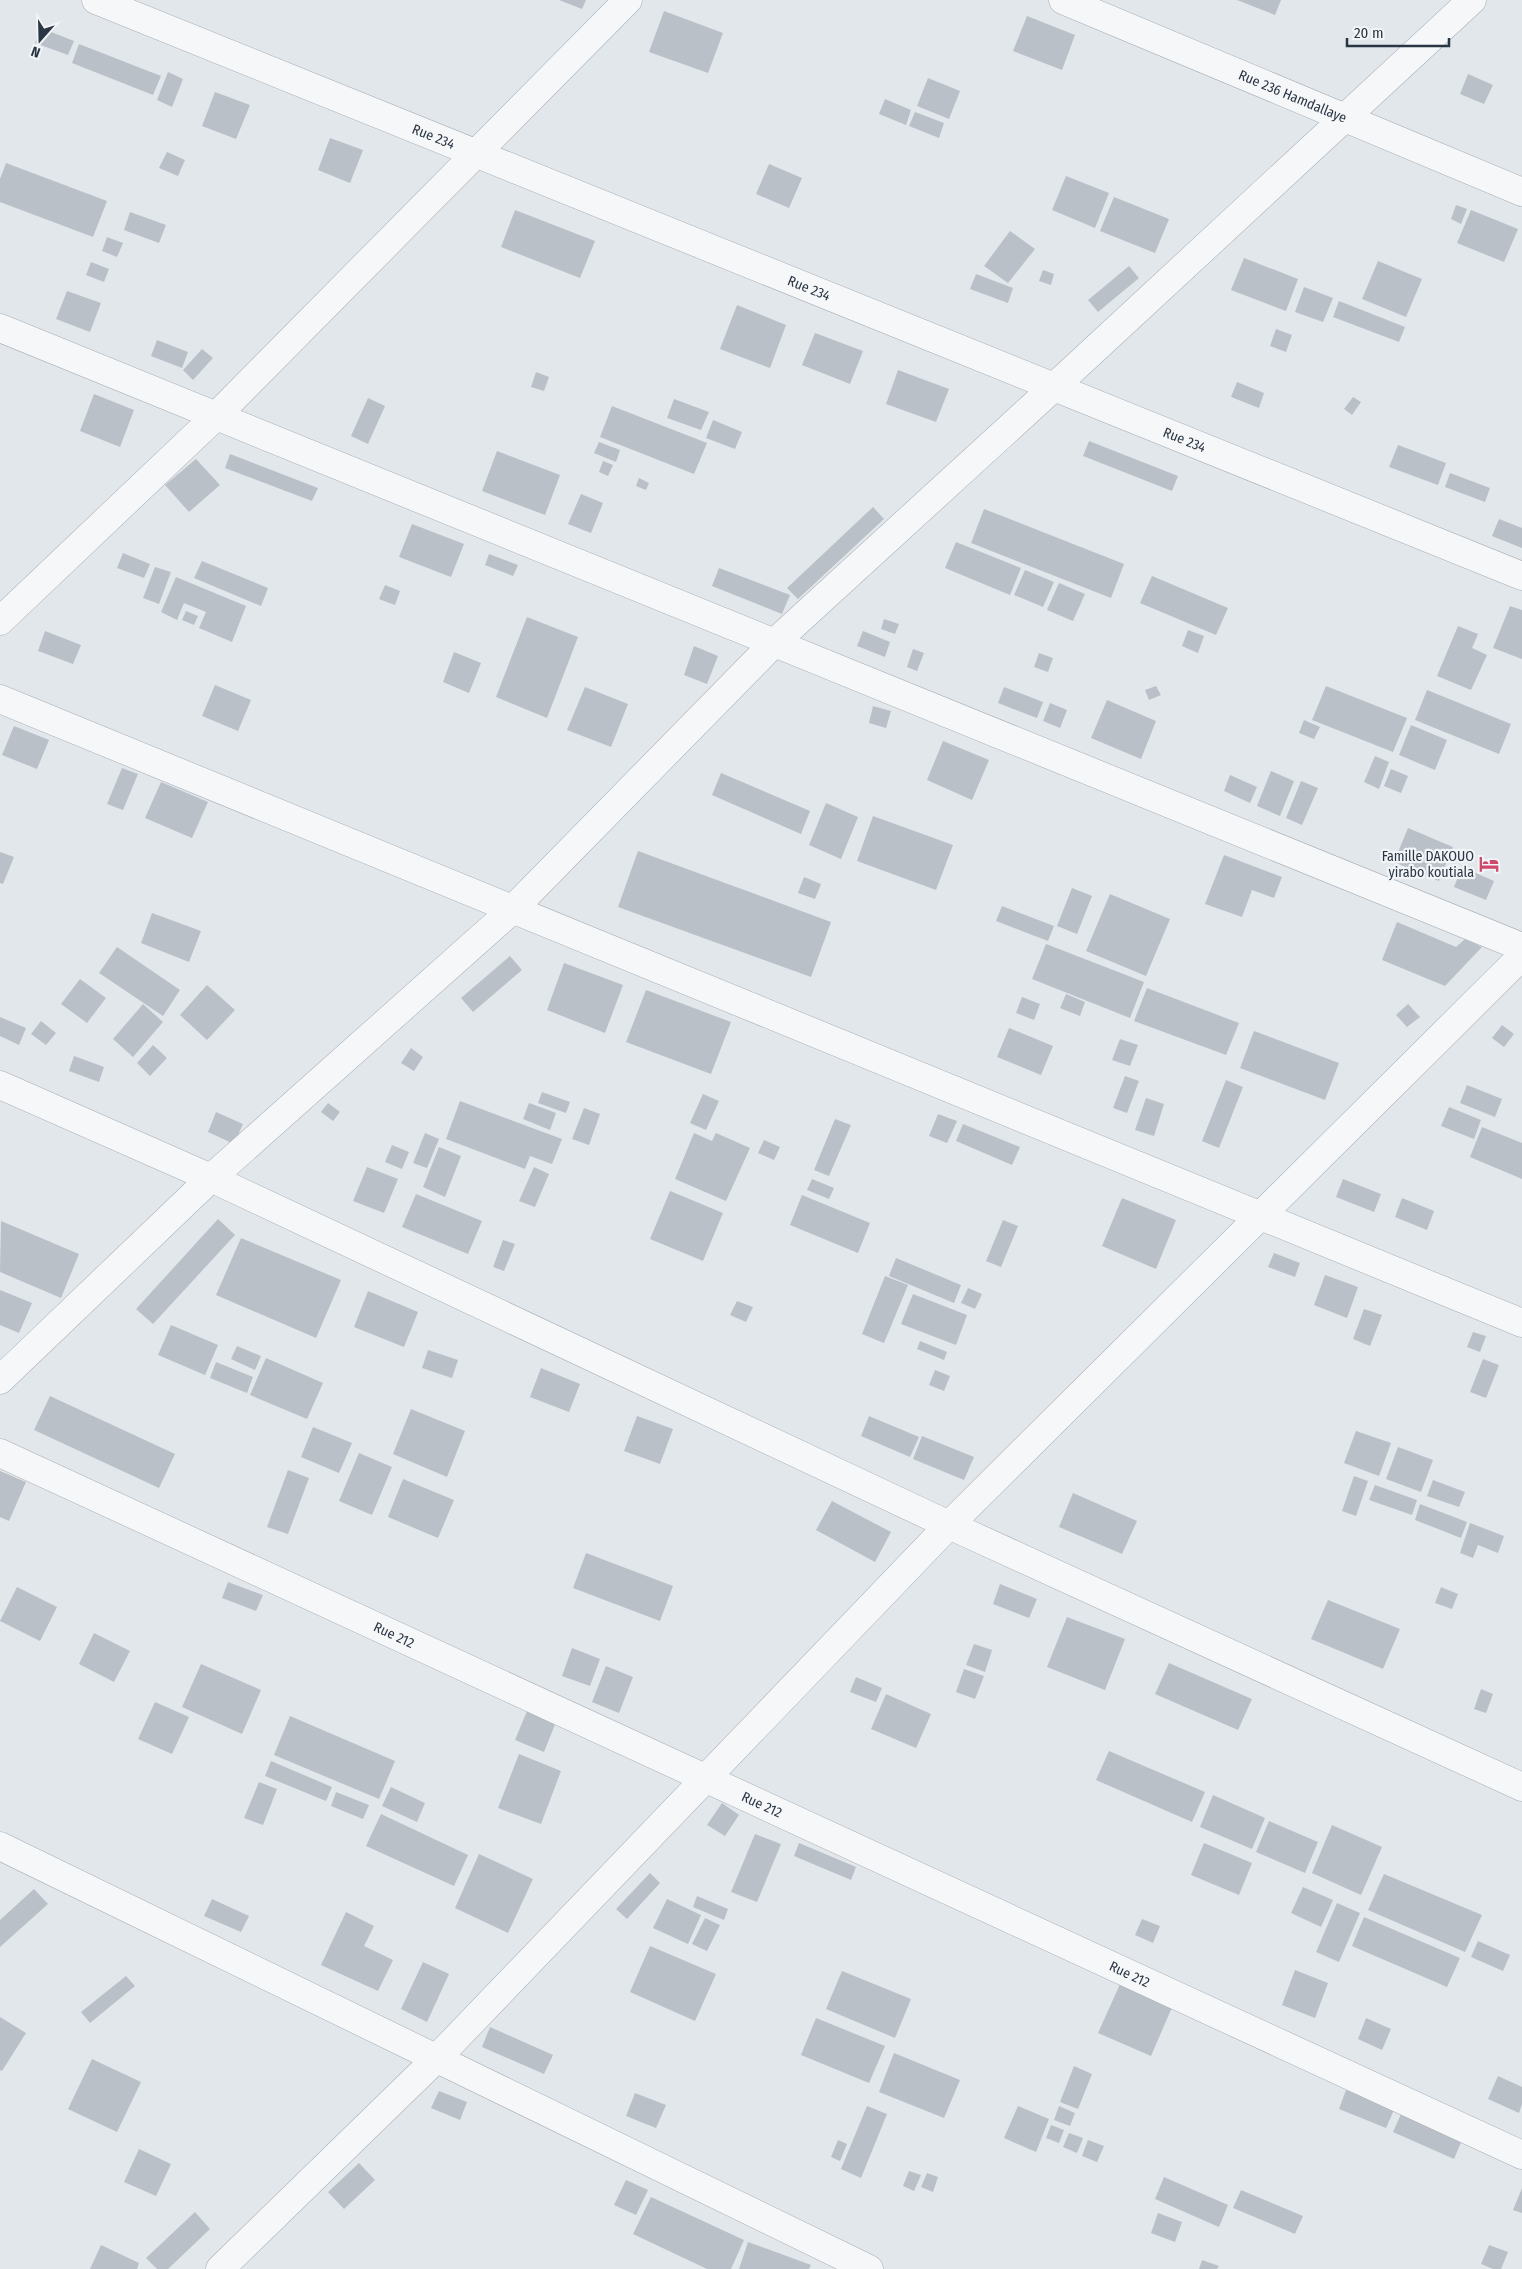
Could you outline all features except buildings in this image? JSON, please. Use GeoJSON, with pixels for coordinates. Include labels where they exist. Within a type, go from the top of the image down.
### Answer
{"type":"FeatureCollection","features":[{"type":"Feature","properties":{"kind":"street","name":"Rue 234"},"geometry":{"type":"LineString","coordinates":[[96,0],[1522,576]]}},
{"type":"Feature","properties":{"kind":"street"},"geometry":{"type":"LineString","coordinates":[[0,621],[216,416],[628,0]]}},
{"type":"Feature","properties":{"kind":"street","name":"Rue 236 Hamdallaye"},"geometry":{"type":"LineString","coordinates":[[1063,0],[1522,192]]}},
{"type":"Feature","properties":{"kind":"street"},"geometry":{"type":"LineString","coordinates":[[0,1380],[210,1178],[512,910],[774,643],[1472,0]]}},
{"type":"Feature","properties":{"kind":"street"},"geometry":{"type":"LineString","coordinates":[[0,328],[1522,947]]}},
{"type":"Feature","properties":{"kind":"street"},"geometry":{"type":"LineString","coordinates":[[0,699],[1522,1324]]}},
{"type":"Feature","properties":{"kind":"street"},"geometry":{"type":"LineString","coordinates":[[220,2269],[436,2058],[950,1525],[1262,1217],[1522,956]]}},
{"type":"Feature","properties":{"kind":"street"},"geometry":{"type":"LineString","coordinates":[[0,1085],[210,1178],[950,1525],[1522,1787]]}},
{"type":"Feature","properties":{"kind":"street","name":"Rue 212"},"geometry":{"type":"LineString","coordinates":[[0,1454],[1522,2155]]}},
{"type":"Feature","properties":{"kind":"street"},"geometry":{"type":"LineString","coordinates":[[0,1846],[869,2269]]}},
{"type":"Feature","properties":{"kind":"place","name":"Famille DAKOUO yirabo koutiala"},"geometry":{"type":"Point","coordinates":[1489,864]}}]}
